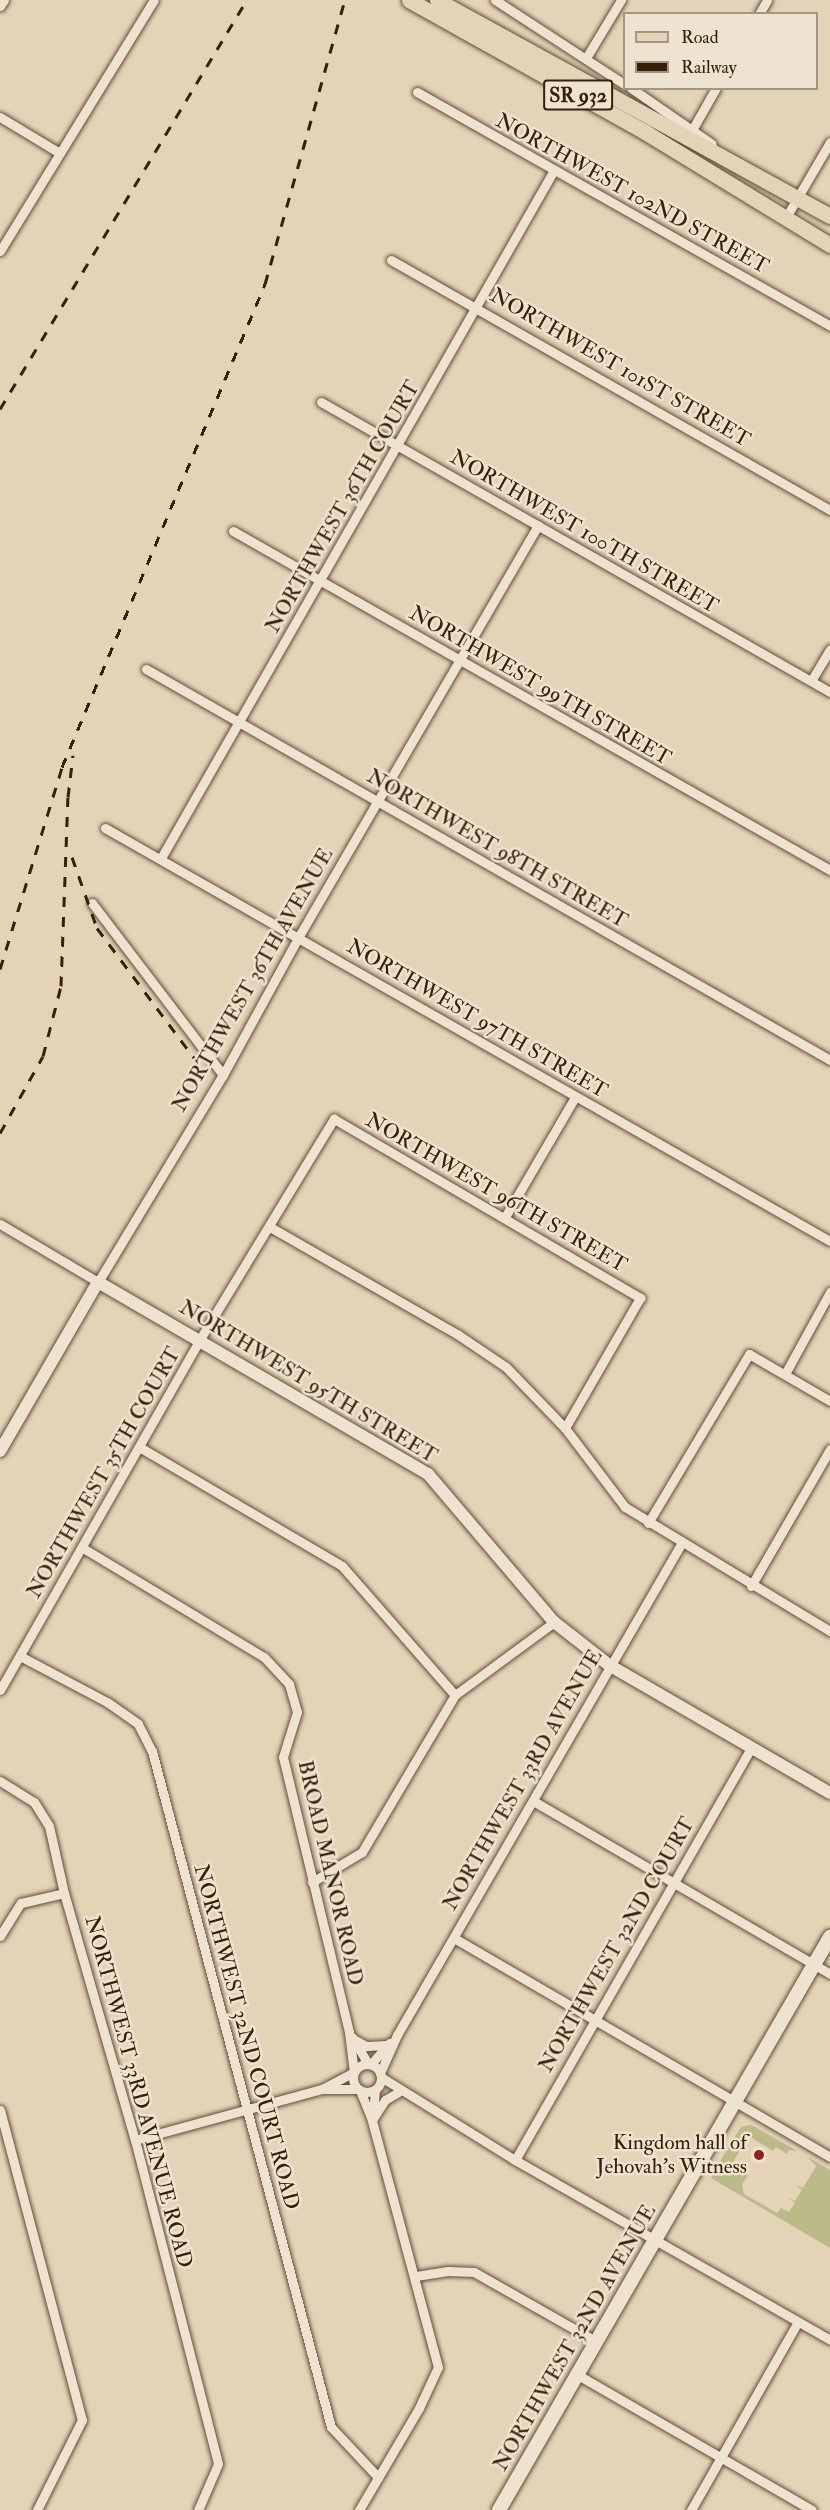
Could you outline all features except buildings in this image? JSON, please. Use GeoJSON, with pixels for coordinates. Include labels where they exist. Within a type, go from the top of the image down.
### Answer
{"type":"FeatureCollection","features":[{"type":"Feature","properties":{"kind":"main road","name":"SR 932"},"geometry":{"type":"LineString","coordinates":[[409,0],[645,132],[830,245]]}},
{"type":"Feature","properties":{"kind":"main road","name":"SR 932"},"geometry":{"type":"LineString","coordinates":[[437,0],[830,216]]}},
{"type":"Feature","properties":{"kind":"main road","name":"NORTHWEST 32ND AVENUE"},"geometry":{"type":"LineString","coordinates":[[499,2510],[830,1937]]}},
{"type":"Feature","properties":{"kind":"street"},"geometry":{"type":"LineString","coordinates":[[0,6],[4,0]]}},
{"type":"Feature","properties":{"kind":"street"},"geometry":{"type":"LineString","coordinates":[[0,251],[58,152],[154,0]]}},
{"type":"Feature","properties":{"kind":"street"},"geometry":{"type":"LineString","coordinates":[[495,0],[623,83]]}},
{"type":"Feature","properties":{"kind":"street"},"geometry":{"type":"LineString","coordinates":[[586,58],[621,0]]}},
{"type":"Feature","properties":{"kind":"street"},"geometry":{"type":"LineString","coordinates":[[634,90],[744,170]]}},
{"type":"Feature","properties":{"kind":"street"},"geometry":{"type":"LineString","coordinates":[[692,130],[715,90]]}},
{"type":"Feature","properties":{"kind":"street","name":"NORTHWEST 102ND STREET"},"geometry":{"type":"LineString","coordinates":[[417,92],[553,172],[830,326]]}},
{"type":"Feature","properties":{"kind":"street"},"geometry":{"type":"LineString","coordinates":[[0,117],[58,152]]}},
{"type":"Feature","properties":{"kind":"street"},"geometry":{"type":"LineString","coordinates":[[785,219],[830,142]]}},
{"type":"Feature","properties":{"kind":"street","name":"NORTHWEST 36TH COURT"},"geometry":{"type":"LineString","coordinates":[[161,858],[400,446],[553,172]]}},
{"type":"Feature","properties":{"kind":"street","name":"NORTHWEST 101ST STREET"},"geometry":{"type":"LineString","coordinates":[[391,260],[478,307],[830,510]]}},
{"type":"Feature","properties":{"kind":"street","name":"NORTHWEST 100TH STREET"},"geometry":{"type":"LineString","coordinates":[[321,402],[830,692]]}},
{"type":"Feature","properties":{"kind":"street","name":"NORTHWEST 36TH AVENUE"},"geometry":{"type":"LineString","coordinates":[[0,1451],[98,1282],[223,1075],[299,936],[538,525]]}},
{"type":"Feature","properties":{"kind":"street","name":"NORTHWEST 99TH STREET"},"geometry":{"type":"LineString","coordinates":[[233,531],[830,870]]}},
{"type":"Feature","properties":{"kind":"street"},"geometry":{"type":"LineString","coordinates":[[811,681],[830,649]]}},
{"type":"Feature","properties":{"kind":"street","name":"NORTHWEST 98TH STREET"},"geometry":{"type":"LineString","coordinates":[[146,669],[830,1060]]}},
{"type":"Feature","properties":{"kind":"street","name":"NORTHWEST 97TH STREET"},"geometry":{"type":"LineString","coordinates":[[105,828],[299,936],[575,1097],[830,1241]]}},
{"type":"Feature","properties":{"kind":"street"},"geometry":{"type":"LineString","coordinates":[[92,903],[223,1075]]}},
{"type":"Feature","properties":{"kind":"street"},"geometry":{"type":"LineString","coordinates":[[505,1217],[575,1097]]}},
{"type":"Feature","properties":{"kind":"street","name":"NORTHWEST 96TH STREET"},"geometry":{"type":"LineString","coordinates":[[334,1119],[640,1298],[565,1428]]}},
{"type":"Feature","properties":{"kind":"street","name":"NORTHWEST 35TH COURT"},"geometry":{"type":"LineString","coordinates":[[0,1690],[141,1448],[200,1339],[334,1119]]}},
{"type":"Feature","properties":{"kind":"street","name":"NORTHWEST 95TH STREET"},"geometry":{"type":"LineString","coordinates":[[0,1224],[428,1474],[554,1622],[609,1665],[830,1792]]}},
{"type":"Feature","properties":{"kind":"street"},"geometry":{"type":"LineString","coordinates":[[270,1227],[457,1334],[506,1367],[565,1428],[625,1508],[681,1544],[830,1632]]}},
{"type":"Feature","properties":{"kind":"street"},"geometry":{"type":"LineString","coordinates":[[785,1374],[830,1292]]}},
{"type":"Feature","properties":{"kind":"street"},"geometry":{"type":"LineString","coordinates":[[648,1523],[749,1354],[830,1401]]}},
{"type":"Feature","properties":{"kind":"street"},"geometry":{"type":"LineString","coordinates":[[141,1448],[342,1566],[455,1695]]}},
{"type":"Feature","properties":{"kind":"street"},"geometry":{"type":"LineString","coordinates":[[751,1586],[830,1449]]}},
{"type":"Feature","properties":{"kind":"street","name":"NORTHWEST 33RD AVENUE"},"geometry":{"type":"LineString","coordinates":[[381,2075],[397,2035],[535,1802],[609,1665],[681,1544]]}},
{"type":"Feature","properties":{"kind":"street","name":"BROAD MANOR ROAD"},"geometry":{"type":"LineString","coordinates":[[83,1548],[264,1657],[289,1684],[297,1712],[283,1757],[312,1882],[352,2036],[354,2071]]}},
{"type":"Feature","properties":{"kind":"street"},"geometry":{"type":"LineString","coordinates":[[312,1882],[362,1852],[455,1695],[554,1622]]}},
{"type":"Feature","properties":{"kind":"street","name":"NORTHWEST 32ND COURT ROAD"},"geometry":{"type":"LineString","coordinates":[[20,1656],[107,1702],[138,1724],[152,1751],[331,2427],[378,2477]]}},
{"type":"Feature","properties":{"kind":"street","name":"NORTHWEST 32ND COURT"},"geometry":{"type":"LineString","coordinates":[[514,2160],[751,1748]]}},
{"type":"Feature","properties":{"kind":"street","name":"NORTHWEST 33RD AVENUE ROAD"},"geometry":{"type":"LineString","coordinates":[[0,1781],[34,1802],[49,1826],[63,1893],[135,2140],[218,2464],[198,2510]]}},
{"type":"Feature","properties":{"kind":"street"},"geometry":{"type":"LineString","coordinates":[[535,1802],[830,1974]]}},
{"type":"Feature","properties":{"kind":"street"},"geometry":{"type":"LineString","coordinates":[[0,1936],[21,1903],[63,1893]]}},
{"type":"Feature","properties":{"kind":"street"},"geometry":{"type":"LineString","coordinates":[[454,1938],[830,2157]]}},
{"type":"Feature","properties":{"kind":"street","name":"NORTHWEST 33RD AVENUE"},"geometry":{"type":"LineString","coordinates":[[369,2064],[397,2035]]}},
{"type":"Feature","properties":{"kind":"street"},"geometry":{"type":"LineString","coordinates":[[352,2036],[366,2046],[387,2045]]}},
{"type":"Feature","properties":{"kind":"street","name":"BROAD MANOR ROAD"},"geometry":{"type":"LineString","coordinates":[[352,2036],[369,2064]]}},
{"type":"Feature","properties":{"kind":"street"},"geometry":{"type":"LineString","coordinates":[[135,2140],[248,2112],[322,2089],[369,2064],[400,2091],[514,2160],[830,2340]]}},
{"type":"Feature","properties":{"kind":"street"},"geometry":{"type":"LineString","coordinates":[[354,2071],[358,2090],[372,2120],[416,2276],[438,2367],[419,2408],[359,2510]]}},
{"type":"Feature","properties":{"kind":"street"},"geometry":{"type":"LineString","coordinates":[[372,2120],[376,2089],[381,2075]]}},
{"type":"Feature","properties":{"kind":"street"},"geometry":{"type":"LineString","coordinates":[[322,2089],[400,2091]]}},
{"type":"Feature","properties":{"kind":"street"},"geometry":{"type":"LineString","coordinates":[[372,2120],[385,2100],[400,2091]]}},
{"type":"Feature","properties":{"kind":"street"},"geometry":{"type":"LineString","coordinates":[[0,2110],[82,2421],[37,2510]]}},
{"type":"Feature","properties":{"kind":"street"},"geometry":{"type":"LineString","coordinates":[[416,2276],[448,2271],[474,2272],[597,2342]]}},
{"type":"Feature","properties":{"kind":"street"},"geometry":{"type":"LineString","coordinates":[[691,2510],[798,2322]]}},
{"type":"Feature","properties":{"kind":"street"},"geometry":{"type":"LineString","coordinates":[[578,2375],[812,2510]]}},
{"type":"Feature","properties":{"kind":"green space"},"geometry":{"type":"Polygon","coordinates":[[[750,2125],[797,2151],[789,2150],[787,2154],[776,2147],[773,2151],[749,2136],[744,2144],[734,2138],[741,2127],[750,2125]]]}},
{"type":"Feature","properties":{"kind":"green space"},"geometry":{"type":"Polygon","coordinates":[[[732,2140],[742,2146],[733,2163],[748,2175],[742,2185],[744,2194],[777,2213],[781,2208],[789,2212],[795,2203],[788,2198],[795,2201],[802,2190],[795,2185],[803,2188],[816,2166],[808,2157],[830,2170],[830,2248],[711,2178],[732,2140]]]}},
{"type":"Feature","properties":{"kind":"railway"},"geometry":{"type":"LineString","coordinates":[[0,409],[247,0]]}},
{"type":"Feature","properties":{"kind":"railway"},"geometry":{"type":"LineString","coordinates":[[0,969],[62,767],[265,284],[345,0]]}},
{"type":"Feature","properties":{"kind":"railway"},"geometry":{"type":"LineString","coordinates":[[0,1133],[43,1056],[61,986],[68,797],[73,755]]}},
{"type":"Feature","properties":{"kind":"railway"},"geometry":{"type":"LineString","coordinates":[[72,857],[97,928],[201,1067]]}},
{"type":"Feature","properties":{"kind":"place","name":"Kingdom hall of Jehovah's Witness"},"geometry":{"type":"Point","coordinates":[759,2155]}}]}
